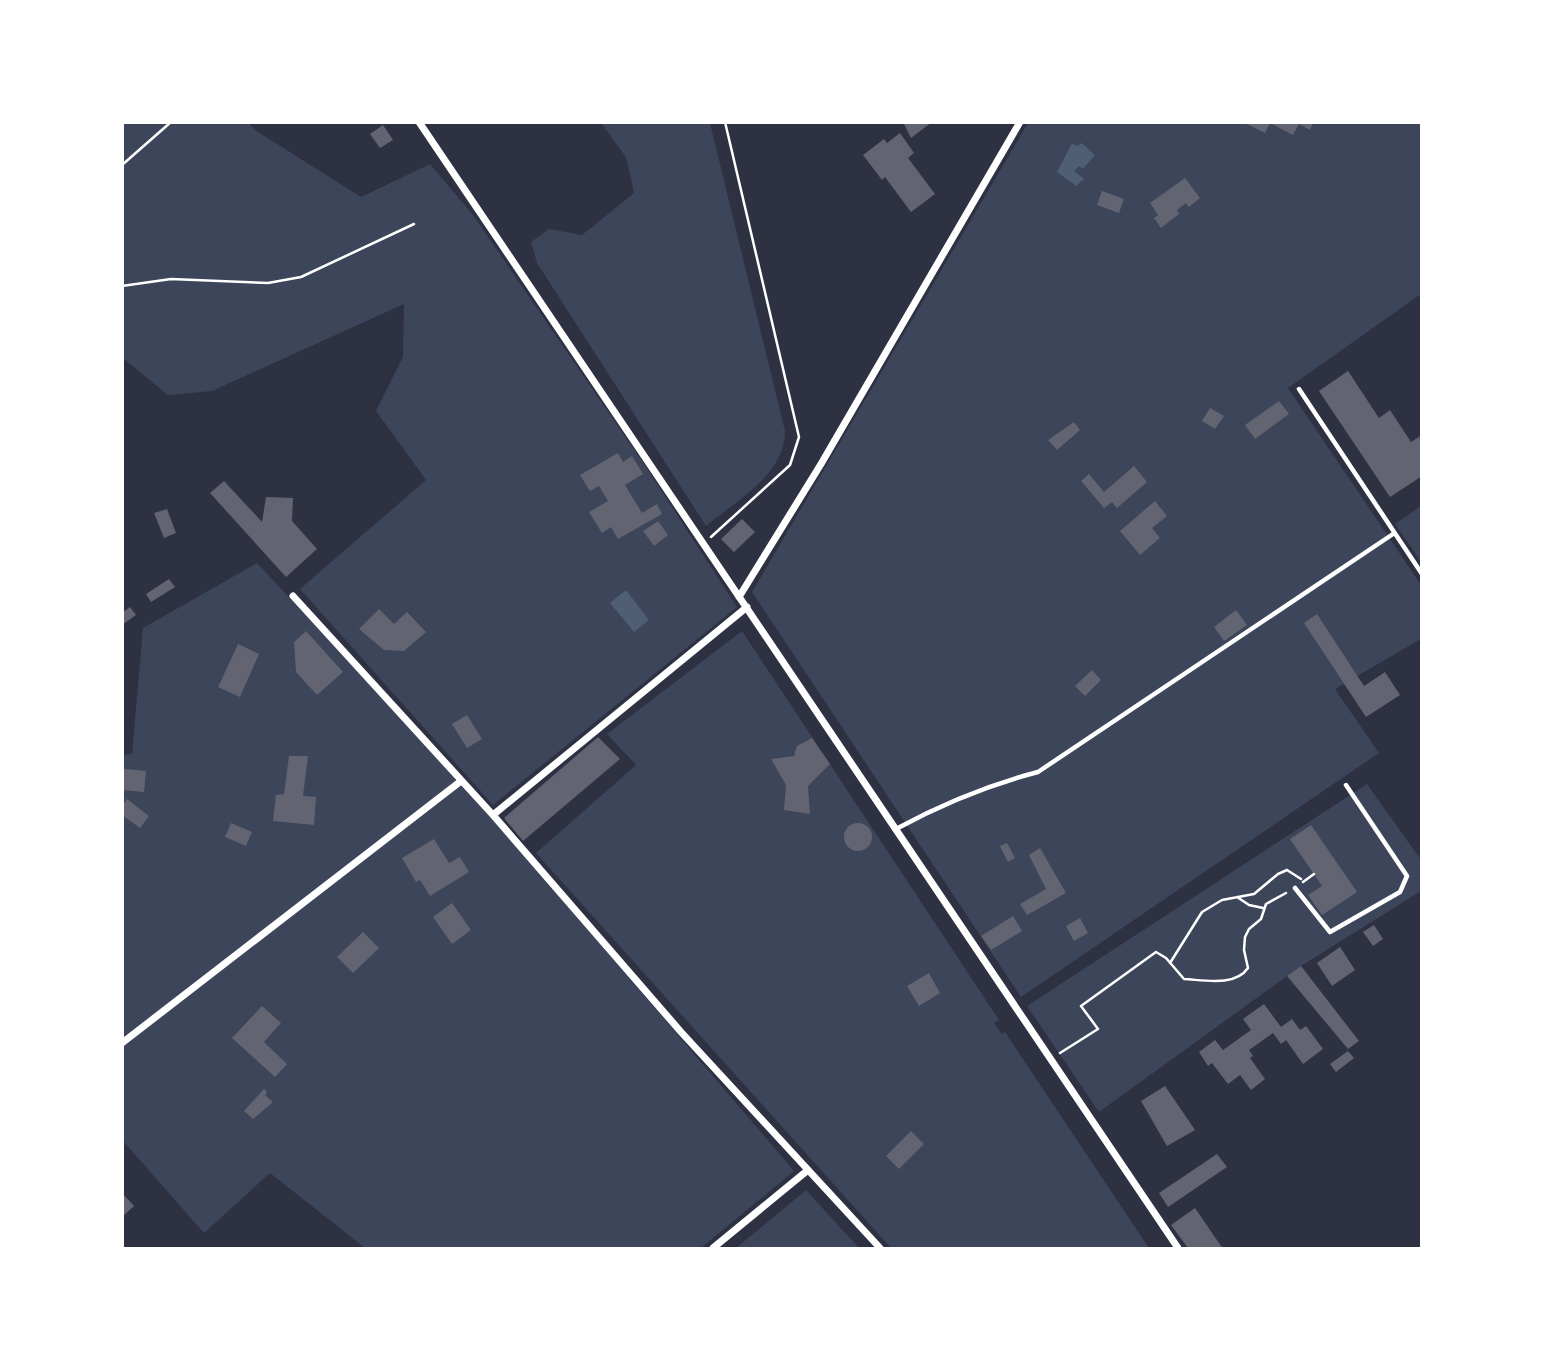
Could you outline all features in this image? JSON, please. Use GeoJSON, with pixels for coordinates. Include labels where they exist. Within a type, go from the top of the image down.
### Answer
{"type":"FeatureCollection","features":[{"type":"Feature","properties":{"kind":"street"},"geometry":{"type":"LineString","coordinates":[[419,122],[1178,1248]]}},
{"type":"Feature","properties":{"kind":"street"},"geometry":{"type":"LineString","coordinates":[[739,597],[821,464],[1020,122]]}},
{"type":"Feature","properties":{"kind":"street"},"geometry":{"type":"LineString","coordinates":[[293,596],[493,815],[681,1032],[880,1248]]}},
{"type":"Feature","properties":{"kind":"street"},"geometry":{"type":"LineString","coordinates":[[493,815],[747,607]]}},
{"type":"Feature","properties":{"kind":"street"},"geometry":{"type":"LineString","coordinates":[[122,1043],[461,781]]}},
{"type":"Feature","properties":{"kind":"street"},"geometry":{"type":"LineString","coordinates":[[713,1248],[808,1170]]}},
{"type":"Feature","properties":{"kind":"lane"},"geometry":{"type":"LineString","coordinates":[[1299,389],[1422,574]]}},
{"type":"Feature","properties":{"kind":"lane"},"geometry":{"type":"LineString","coordinates":[[896,829],[956,799],[1003,781],[1038,772],[1393,534]]}},
{"type":"Feature","properties":{"kind":"lane"},"geometry":{"type":"LineString","coordinates":[[1295,888],[1330,932],[1400,892],[1407,876],[1346,785]]}},
{"type":"Feature","properties":{"kind":"path"},"geometry":{"type":"LineString","coordinates":[[122,165],[171,122]]}},
{"type":"Feature","properties":{"kind":"path"},"geometry":{"type":"LineString","coordinates":[[704,544],[790,465],[799,438],[725,122]]}},
{"type":"Feature","properties":{"kind":"path"},"geometry":{"type":"LineString","coordinates":[[122,286],[171,279],[268,283],[301,277],[414,224]]}},
{"type":"Feature","properties":{"kind":"path"},"geometry":{"type":"LineString","coordinates":[[1170,963],[1202,912],[1222,900],[1254,894],[1287,870],[1304,881]]}},
{"type":"Feature","properties":{"kind":"path"},"geometry":{"type":"LineString","coordinates":[[1051,1059],[1098,1029],[1081,1006],[1156,953],[1170,963],[1184,979],[1232,980],[1242,976],[1248,968],[1245,937],[1261,919],[1264,908],[1314,874]]}},
{"type":"Feature","properties":{"kind":"path"},"geometry":{"type":"LineString","coordinates":[[1237,897],[1249,905],[1264,908]]}},
{"type":"Feature","properties":{"kind":"shaded area"},"geometry":{"type":"Polygon","coordinates":[[[122,123],[249,123],[255,130],[361,197],[430,164],[473,215],[644,464],[737,607],[493,805],[300,589],[426,480],[376,411],[403,357],[404,304],[212,391],[168,395],[123,358],[122,123]]]}},
{"type":"Feature","properties":{"kind":"shaded area"},"geometry":{"type":"Polygon","coordinates":[[[601,123],[710,123],[785,431],[783,447],[768,474],[706,526],[537,263],[531,242],[549,229],[582,235],[634,193],[626,157],[601,123]]]}},
{"type":"Feature","properties":{"kind":"shaded area"},"geometry":{"type":"Polygon","coordinates":[[[1028,123],[1421,123],[1421,294],[1288,388],[1421,585],[1421,639],[1335,689],[1379,753],[1021,997],[752,592],[1028,123]]]}},
{"type":"Feature","properties":{"kind":"shaded area"},"geometry":{"type":"Polygon","coordinates":[[[1072,143],[1077,146],[1082,143],[1095,155],[1083,169],[1079,166],[1074,171],[1084,179],[1076,186],[1057,172],[1072,143]]]}},
{"type":"Feature","properties":{"kind":"shaded area"},"geometry":{"type":"Polygon","coordinates":[[[1421,506],[1421,562],[1395,524],[1421,506]]]}},
{"type":"Feature","properties":{"kind":"shaded area"},"geometry":{"type":"Polygon","coordinates":[[[257,563],[461,781],[794,1171],[701,1248],[365,1248],[270,1173],[204,1233],[123,1141],[122,755],[132,754],[143,628],[257,563]]]}},
{"type":"Feature","properties":{"kind":"shaded area"},"geometry":{"type":"Polygon","coordinates":[[[626,590],[649,620],[634,632],[610,603],[626,590]]]}},
{"type":"Feature","properties":{"kind":"shaded area"},"geometry":{"type":"Polygon","coordinates":[[[742,631],[999,1020],[994,1023],[1002,1034],[1005,1032],[1149,1248],[891,1248],[536,853],[636,765],[607,734],[742,631]]]}},
{"type":"Feature","properties":{"kind":"shaded area"},"geometry":{"type":"Polygon","coordinates":[[[1367,784],[1421,860],[1421,891],[1301,966],[1099,1112],[1027,1006],[1367,784]]]}},
{"type":"Feature","properties":{"kind":"shaded area"},"geometry":{"type":"Polygon","coordinates":[[[806,1190],[859,1248],[736,1248],[806,1190]]]}},
{"type":"Feature","properties":{"kind":"building"},"geometry":{"type":"Polygon","coordinates":[[[903,122],[932,122],[911,138],[903,122]]]}},
{"type":"Feature","properties":{"kind":"building"},"geometry":{"type":"Polygon","coordinates":[[[1243,122],[1313,122],[1310,130],[1299,124],[1293,135],[1270,123],[1265,133],[1243,122]]]}},
{"type":"Feature","properties":{"kind":"building"},"geometry":{"type":"Polygon","coordinates":[[[383,125],[393,140],[380,148],[370,134],[383,125]]]}},
{"type":"Feature","properties":{"kind":"building"},"geometry":{"type":"Polygon","coordinates":[[[900,133],[914,153],[908,158],[935,194],[911,212],[885,177],[882,180],[863,155],[884,139],[887,143],[900,133]]]}},
{"type":"Feature","properties":{"kind":"building"},"geometry":{"type":"Polygon","coordinates":[[[1185,178],[1200,198],[1189,207],[1186,203],[1177,210],[1179,214],[1161,228],[1154,218],[1158,215],[1150,203],[1185,178]]]}},
{"type":"Feature","properties":{"kind":"building"},"geometry":{"type":"Polygon","coordinates":[[[1102,191],[1124,199],[1119,213],[1097,205],[1102,191]]]}},
{"type":"Feature","properties":{"kind":"building"},"geometry":{"type":"Polygon","coordinates":[[[1348,371],[1379,418],[1390,410],[1411,442],[1422,435],[1422,476],[1390,497],[1319,391],[1348,371]]]}},
{"type":"Feature","properties":{"kind":"building"},"geometry":{"type":"Polygon","coordinates":[[[1279,401],[1289,414],[1255,439],[1245,425],[1279,401]]]}},
{"type":"Feature","properties":{"kind":"building"},"geometry":{"type":"Polygon","coordinates":[[[1210,408],[1224,416],[1215,429],[1202,421],[1210,408]]]}},
{"type":"Feature","properties":{"kind":"building"},"geometry":{"type":"Polygon","coordinates":[[[1074,422],[1080,430],[1057,450],[1048,440],[1074,422]]]}},
{"type":"Feature","properties":{"kind":"building"},"geometry":{"type":"Polygon","coordinates":[[[618,453],[623,462],[632,456],[643,474],[625,485],[642,513],[657,504],[662,514],[618,539],[611,527],[602,533],[589,512],[608,501],[599,486],[590,491],[580,475],[618,453]]]}},
{"type":"Feature","properties":{"kind":"building"},"geometry":{"type":"Polygon","coordinates":[[[1134,466],[1147,482],[1117,508],[1112,502],[1104,508],[1081,481],[1089,474],[1104,492],[1134,466]]]}},
{"type":"Feature","properties":{"kind":"building"},"geometry":{"type":"Polygon","coordinates":[[[224,481],[262,522],[266,497],[293,498],[292,521],[317,549],[286,577],[210,493],[224,481]]]}},
{"type":"Feature","properties":{"kind":"building"},"geometry":{"type":"Polygon","coordinates":[[[1155,501],[1167,516],[1152,528],[1160,538],[1140,555],[1120,531],[1155,501]]]}},
{"type":"Feature","properties":{"kind":"building"},"geometry":{"type":"Polygon","coordinates":[[[167,509],[176,533],[164,538],[154,513],[167,509]]]}},
{"type":"Feature","properties":{"kind":"building"},"geometry":{"type":"Polygon","coordinates":[[[742,519],[755,532],[734,552],[721,539],[742,519]]]}},
{"type":"Feature","properties":{"kind":"building"},"geometry":{"type":"Polygon","coordinates":[[[658,521],[668,535],[654,546],[643,531],[658,521]]]}},
{"type":"Feature","properties":{"kind":"building"},"geometry":{"type":"Polygon","coordinates":[[[169,579],[175,587],[151,602],[146,594],[169,579]]]}},
{"type":"Feature","properties":{"kind":"building"},"geometry":{"type":"Polygon","coordinates":[[[130,607],[136,615],[122,625],[122,613],[130,607]]]}},
{"type":"Feature","properties":{"kind":"building"},"geometry":{"type":"Polygon","coordinates":[[[379,609],[394,624],[407,612],[426,632],[404,651],[384,650],[359,629],[379,609]]]}},
{"type":"Feature","properties":{"kind":"building"},"geometry":{"type":"Polygon","coordinates":[[[1236,610],[1247,625],[1224,641],[1214,627],[1236,610]]]}},
{"type":"Feature","properties":{"kind":"building"},"geometry":{"type":"Polygon","coordinates":[[[1317,614],[1364,686],[1385,672],[1400,695],[1366,717],[1304,623],[1317,614]]]}},
{"type":"Feature","properties":{"kind":"building"},"geometry":{"type":"Polygon","coordinates":[[[306,631],[343,672],[317,695],[296,672],[294,642],[306,631]]]}},
{"type":"Feature","properties":{"kind":"building"},"geometry":{"type":"Polygon","coordinates":[[[238,644],[259,654],[240,697],[218,687],[238,644]]]}},
{"type":"Feature","properties":{"kind":"building"},"geometry":{"type":"Polygon","coordinates":[[[1092,670],[1101,680],[1085,696],[1075,686],[1092,670]]]}},
{"type":"Feature","properties":{"kind":"building"},"geometry":{"type":"Polygon","coordinates":[[[467,715],[482,739],[467,748],[452,724],[467,715]]]}},
{"type":"Feature","properties":{"kind":"building"},"geometry":{"type":"Polygon","coordinates":[[[598,737],[620,759],[523,841],[504,818],[598,737]]]}},
{"type":"Feature","properties":{"kind":"building"},"geometry":{"type":"Polygon","coordinates":[[[812,738],[830,764],[808,786],[810,814],[784,810],[786,785],[771,759],[794,756],[797,746],[812,738]]]}},
{"type":"Feature","properties":{"kind":"building"},"geometry":{"type":"Polygon","coordinates":[[[289,756],[308,756],[303,796],[316,797],[314,825],[273,821],[276,795],[284,794],[289,756]]]}},
{"type":"Feature","properties":{"kind":"building"},"geometry":{"type":"Polygon","coordinates":[[[124,769],[146,771],[144,792],[122,790],[124,769]]]}},
{"type":"Feature","properties":{"kind":"building"},"geometry":{"type":"Polygon","coordinates":[[[127,799],[149,816],[140,828],[122,815],[122,806],[127,799]]]}},
{"type":"Feature","properties":{"kind":"building"},"geometry":{"type":"Polygon","coordinates":[[[231,823],[252,832],[246,846],[225,837],[231,823]]]}},
{"type":"Feature","properties":{"kind":"building"},"geometry":{"type":"Polygon","coordinates":[[[858,823],[868,827],[872,837],[868,847],[858,851],[848,847],[844,837],[848,827],[858,823]]]}},
{"type":"Feature","properties":{"kind":"building"},"geometry":{"type":"Polygon","coordinates":[[[1311,825],[1357,892],[1322,915],[1308,895],[1322,886],[1290,839],[1311,825]]]}},
{"type":"Feature","properties":{"kind":"building"},"geometry":{"type":"Polygon","coordinates":[[[434,839],[449,863],[460,857],[469,872],[430,896],[420,880],[416,882],[402,858],[434,839]]]}},
{"type":"Feature","properties":{"kind":"building"},"geometry":{"type":"Polygon","coordinates":[[[1007,843],[1015,858],[1008,862],[1000,846],[1007,843]]]}},
{"type":"Feature","properties":{"kind":"building"},"geometry":{"type":"Polygon","coordinates":[[[1040,848],[1066,893],[1027,915],[1020,904],[1046,889],[1029,855],[1040,848]]]}},
{"type":"Feature","properties":{"kind":"building"},"geometry":{"type":"Polygon","coordinates":[[[452,903],[471,930],[452,944],[433,917],[452,903]]]}},
{"type":"Feature","properties":{"kind":"building"},"geometry":{"type":"Polygon","coordinates":[[[1013,916],[1022,931],[991,950],[981,936],[1013,916]]]}},
{"type":"Feature","properties":{"kind":"building"},"geometry":{"type":"Polygon","coordinates":[[[1080,918],[1088,933],[1074,941],[1066,926],[1080,918]]]}},
{"type":"Feature","properties":{"kind":"building"},"geometry":{"type":"Polygon","coordinates":[[[1374,925],[1383,939],[1373,946],[1363,932],[1374,925]]]}},
{"type":"Feature","properties":{"kind":"building"},"geometry":{"type":"Polygon","coordinates":[[[363,932],[379,948],[353,973],[337,957],[363,932]]]}},
{"type":"Feature","properties":{"kind":"building"},"geometry":{"type":"Polygon","coordinates":[[[1340,947],[1355,970],[1332,986],[1317,963],[1340,947]]]}},
{"type":"Feature","properties":{"kind":"building"},"geometry":{"type":"Polygon","coordinates":[[[1301,966],[1359,1041],[1348,1049],[1287,976],[1301,966]]]}},
{"type":"Feature","properties":{"kind":"building"},"geometry":{"type":"Polygon","coordinates":[[[929,973],[940,993],[919,1006],[907,986],[929,973]]]}},
{"type":"Feature","properties":{"kind":"building"},"geometry":{"type":"Polygon","coordinates":[[[1264,1004],[1281,1027],[1292,1019],[1300,1030],[1306,1026],[1323,1049],[1303,1064],[1286,1040],[1281,1044],[1273,1033],[1249,1050],[1253,1056],[1250,1058],[1265,1079],[1251,1090],[1240,1075],[1228,1084],[1212,1063],[1208,1066],[1199,1052],[1215,1040],[1223,1050],[1251,1030],[1243,1019],[1264,1004]]]}},
{"type":"Feature","properties":{"kind":"building"},"geometry":{"type":"Polygon","coordinates":[[[262,1006],[281,1023],[264,1042],[287,1064],[275,1077],[232,1038],[262,1006]]]}},
{"type":"Feature","properties":{"kind":"building"},"geometry":{"type":"Polygon","coordinates":[[[1348,1051],[1354,1058],[1336,1072],[1330,1064],[1348,1051]]]}},
{"type":"Feature","properties":{"kind":"building"},"geometry":{"type":"Polygon","coordinates":[[[1165,1086],[1195,1130],[1167,1146],[1141,1101],[1165,1086]]]}},
{"type":"Feature","properties":{"kind":"building"},"geometry":{"type":"Polygon","coordinates":[[[264,1089],[267,1092],[265,1095],[273,1102],[253,1119],[244,1111],[264,1089]]]}},
{"type":"Feature","properties":{"kind":"building"},"geometry":{"type":"Polygon","coordinates":[[[911,1131],[924,1144],[899,1169],[886,1156],[911,1131]]]}},
{"type":"Feature","properties":{"kind":"building"},"geometry":{"type":"Polygon","coordinates":[[[1217,1154],[1227,1167],[1168,1207],[1159,1193],[1217,1154]]]}},
{"type":"Feature","properties":{"kind":"building"},"geometry":{"type":"Polygon","coordinates":[[[122,1193],[134,1206],[122,1217],[122,1193]]]}},
{"type":"Feature","properties":{"kind":"building"},"geometry":{"type":"Polygon","coordinates":[[[1195,1208],[1224,1248],[1188,1248],[1171,1225],[1195,1208]]]}}]}
